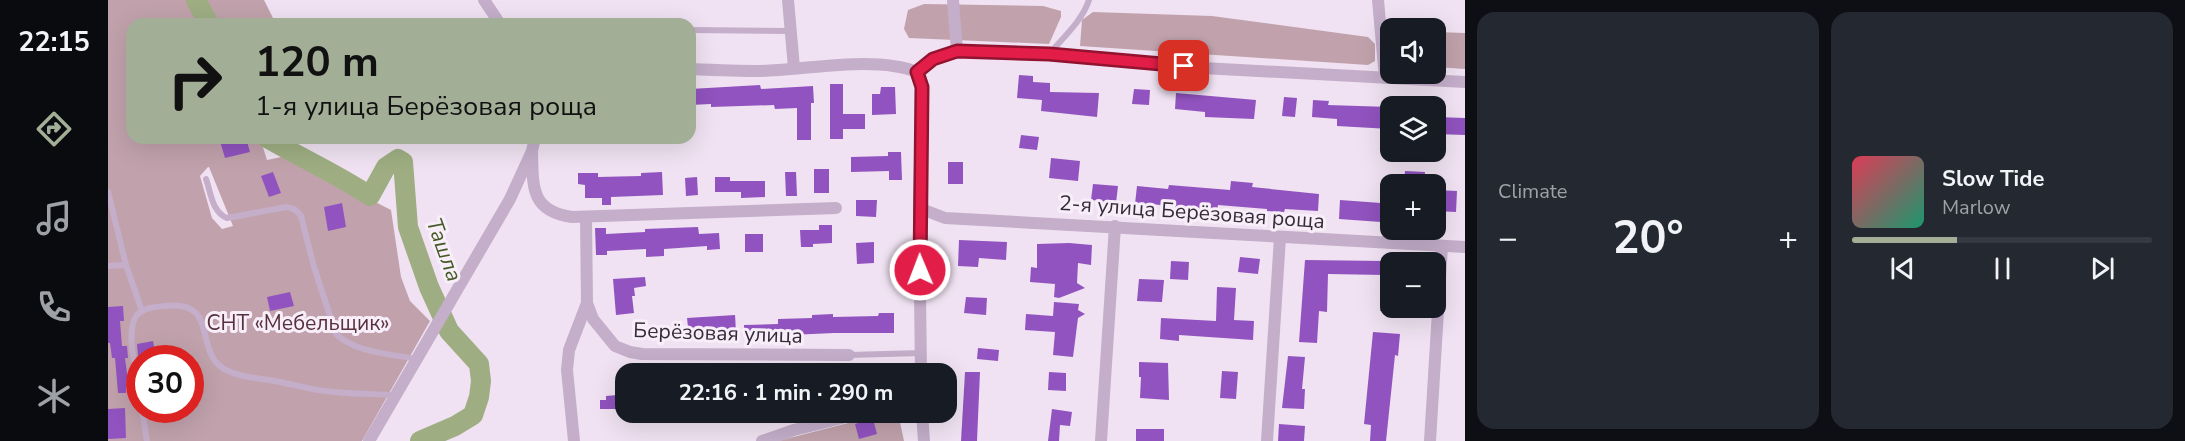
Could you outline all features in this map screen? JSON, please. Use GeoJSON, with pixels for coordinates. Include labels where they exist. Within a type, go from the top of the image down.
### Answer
{"type":"FeatureCollection","features":[{"type":"Feature","properties":{"kind":"street"},"geometry":{"type":"LineString","coordinates":[[484,0],[496,18]]}},
{"type":"Feature","properties":{"kind":"street"},"geometry":{"type":"LineString","coordinates":[[788,0],[794,68]]}},
{"type":"Feature","properties":{"kind":"street"},"geometry":{"type":"LineString","coordinates":[[953,0],[957,51]]}},
{"type":"Feature","properties":{"kind":"street"},"geometry":{"type":"LineString","coordinates":[[1378,0],[1380,22]]}},
{"type":"Feature","properties":{"kind":"street"},"geometry":{"type":"LineString","coordinates":[[917,72],[933,59],[957,51],[1049,54],[1184,66],[1380,78]]}},
{"type":"Feature","properties":{"kind":"street"},"geometry":{"type":"LineString","coordinates":[[696,69],[761,71],[858,65],[903,66],[917,72],[922,87],[919,208],[921,363]]}},
{"type":"Feature","properties":{"kind":"street"},"geometry":{"type":"LineString","coordinates":[[1446,81],[1465,82]]}},
{"type":"Feature","properties":{"kind":"street"},"geometry":{"type":"LineString","coordinates":[[533,144],[535,195],[544,207],[557,215],[586,217],[836,208]]}},
{"type":"Feature","properties":{"kind":"street"},"geometry":{"type":"LineString","coordinates":[[369,441],[510,200],[533,144]]}},
{"type":"Feature","properties":{"kind":"street","name":"2-я улица Берёзовая роща"},"geometry":{"type":"LineString","coordinates":[[919,208],[945,218],[1465,247]]}},
{"type":"Feature","properties":{"kind":"street","name":"Берёзовая улица"},"geometry":{"type":"LineString","coordinates":[[586,217],[587,303],[593,319],[615,346],[630,352],[849,355]]}},
{"type":"Feature","properties":{"kind":"street"},"geometry":{"type":"LineString","coordinates":[[1101,441],[1115,226]]}},
{"type":"Feature","properties":{"kind":"street"},"geometry":{"type":"LineString","coordinates":[[1267,441],[1280,237]]}},
{"type":"Feature","properties":{"kind":"street"},"geometry":{"type":"LineString","coordinates":[[1430,441],[1442,246]]}},
{"type":"Feature","properties":{"kind":"street"},"geometry":{"type":"LineString","coordinates":[[574,441],[567,370],[569,350],[587,303]]}},
{"type":"Feature","properties":{"kind":"street"},"geometry":{"type":"LineString","coordinates":[[762,441],[795,436],[833,423]]}},
{"type":"Feature","properties":{"kind":"street"},"geometry":{"type":"LineString","coordinates":[[923,423],[924,441]]}},
{"type":"Feature","properties":{"kind":"lane"},"geometry":{"type":"LineString","coordinates":[[1049,54],[1070,30],[1089,0]]}},
{"type":"Feature","properties":{"kind":"lane"},"geometry":{"type":"LineString","coordinates":[[696,30],[791,32]]}},
{"type":"Feature","properties":{"kind":"lane"},"geometry":{"type":"LineString","coordinates":[[206,179],[219,215],[227,218],[293,207],[301,216],[314,267],[336,334],[344,341],[360,348],[416,359]]}},
{"type":"Feature","properties":{"kind":"lane"},"geometry":{"type":"LineString","coordinates":[[108,196],[126,265],[142,311]]}},
{"type":"Feature","properties":{"kind":"lane"},"geometry":{"type":"LineString","coordinates":[[108,266],[126,265]]}},
{"type":"Feature","properties":{"kind":"lane"},"geometry":{"type":"LineString","coordinates":[[132,345],[130,335],[137,314],[147,308],[171,305],[189,307],[199,314],[211,356],[224,369],[240,376],[324,391],[394,395]]}},
{"type":"Feature","properties":{"kind":"lane"},"geometry":{"type":"LineString","coordinates":[[849,355],[921,353]]}},
{"type":"Feature","properties":{"kind":"lane"},"geometry":{"type":"LineString","coordinates":[[144,423],[147,441]]}},
{"type":"Feature","properties":{"kind":"green space","name":"СНТ «Мебельщик»"},"geometry":{"type":"Polygon","coordinates":[[[108,0],[264,0],[273,18],[126,18],[126,144],[262,144],[267,160],[286,156],[391,210],[401,277],[410,301],[430,321],[362,441],[108,441],[108,0]],[[208,167],[200,176],[212,218],[222,229],[233,226],[208,167]]]}},
{"type":"Feature","properties":{"kind":"green space"},"geometry":{"type":"Polygon","coordinates":[[[924,4],[1043,6],[1061,11],[1061,17],[1049,44],[909,38],[904,29],[908,10],[924,4]]]}},
{"type":"Feature","properties":{"kind":"green space"},"geometry":{"type":"Polygon","coordinates":[[[1093,12],[1212,16],[1368,37],[1375,44],[1375,61],[1368,65],[1080,46],[1082,20],[1093,12]]]}},
{"type":"Feature","properties":{"kind":"green space"},"geometry":{"type":"Polygon","coordinates":[[[1446,32],[1465,33],[1465,69],[1446,68],[1446,32]]]}},
{"type":"Feature","properties":{"kind":"green space"},"geometry":{"type":"Polygon","coordinates":[[[848,423],[900,423],[904,441],[778,441],[848,423]]]}},
{"type":"Feature","properties":{"kind":"building"},"geometry":{"type":"Polygon","coordinates":[[[1019,75],[1033,76],[1033,82],[1050,83],[1050,92],[1099,93],[1097,117],[1041,111],[1042,100],[1017,98],[1019,75]]]}},
{"type":"Feature","properties":{"kind":"building"},"geometry":{"type":"Polygon","coordinates":[[[830,84],[843,84],[843,114],[865,114],[865,129],[843,129],[843,139],[830,139],[830,84]]]}},
{"type":"Feature","properties":{"kind":"building"},"geometry":{"type":"Polygon","coordinates":[[[760,85],[761,89],[813,86],[811,140],[797,140],[797,108],[775,109],[774,105],[711,107],[711,104],[696,105],[696,89],[760,85]]]}},
{"type":"Feature","properties":{"kind":"building"},"geometry":{"type":"Polygon","coordinates":[[[881,87],[895,87],[896,114],[872,115],[872,94],[880,94],[881,87]]]}},
{"type":"Feature","properties":{"kind":"building"},"geometry":{"type":"Polygon","coordinates":[[[1134,89],[1150,90],[1149,105],[1132,104],[1134,89]]]}},
{"type":"Feature","properties":{"kind":"building"},"geometry":{"type":"Polygon","coordinates":[[[1176,93],[1256,100],[1254,119],[1205,117],[1205,112],[1175,109],[1176,93]]]}},
{"type":"Feature","properties":{"kind":"building"},"geometry":{"type":"Polygon","coordinates":[[[1284,97],[1297,98],[1295,117],[1282,116],[1284,97]]]}},
{"type":"Feature","properties":{"kind":"building"},"geometry":{"type":"Polygon","coordinates":[[[1313,100],[1329,101],[1328,105],[1380,107],[1380,128],[1337,126],[1337,119],[1312,117],[1313,100]]]}},
{"type":"Feature","properties":{"kind":"building"},"geometry":{"type":"Polygon","coordinates":[[[1446,117],[1465,118],[1465,135],[1446,134],[1446,117]]]}},
{"type":"Feature","properties":{"kind":"building"},"geometry":{"type":"Polygon","coordinates":[[[1021,135],[1039,137],[1037,150],[1019,148],[1021,135]]]}},
{"type":"Feature","properties":{"kind":"building"},"geometry":{"type":"Polygon","coordinates":[[[221,144],[248,144],[250,152],[225,158],[221,144]]]}},
{"type":"Feature","properties":{"kind":"building"},"geometry":{"type":"Polygon","coordinates":[[[888,152],[901,152],[902,180],[889,180],[889,171],[851,172],[851,157],[888,156],[888,152]]]}},
{"type":"Feature","properties":{"kind":"building"},"geometry":{"type":"Polygon","coordinates":[[[1051,158],[1080,161],[1078,181],[1049,178],[1051,158]]]}},
{"type":"Feature","properties":{"kind":"building"},"geometry":{"type":"Polygon","coordinates":[[[948,162],[963,162],[963,184],[948,184],[948,162]]]}},
{"type":"Feature","properties":{"kind":"building"},"geometry":{"type":"Polygon","coordinates":[[[814,169],[829,169],[829,193],[814,193],[814,169]]]}},
{"type":"Feature","properties":{"kind":"building"},"geometry":{"type":"Polygon","coordinates":[[[1405,171],[1425,172],[1425,174],[1405,174],[1405,171]]]}},
{"type":"Feature","properties":{"kind":"building"},"geometry":{"type":"Polygon","coordinates":[[[273,172],[281,193],[269,197],[261,176],[273,172]]]}},
{"type":"Feature","properties":{"kind":"building"},"geometry":{"type":"Polygon","coordinates":[[[662,172],[663,195],[611,197],[611,205],[602,205],[602,198],[585,198],[585,185],[578,184],[578,173],[598,173],[598,177],[641,176],[641,173],[662,172]]]}},
{"type":"Feature","properties":{"kind":"building"},"geometry":{"type":"Polygon","coordinates":[[[785,172],[796,172],[797,196],[786,196],[785,172]]]}},
{"type":"Feature","properties":{"kind":"building"},"geometry":{"type":"Polygon","coordinates":[[[697,177],[698,195],[686,196],[685,178],[697,177]]]}},
{"type":"Feature","properties":{"kind":"building"},"geometry":{"type":"Polygon","coordinates":[[[715,177],[730,177],[730,181],[765,181],[765,197],[741,198],[741,192],[715,192],[715,177]]]}},
{"type":"Feature","properties":{"kind":"building"},"geometry":{"type":"Polygon","coordinates":[[[1231,181],[1253,183],[1252,187],[1319,194],[1318,211],[1285,209],[1284,212],[1267,211],[1267,209],[1218,205],[1217,212],[1135,204],[1137,186],[1168,189],[1169,185],[1230,190],[1231,181]]]}},
{"type":"Feature","properties":{"kind":"building"},"geometry":{"type":"Polygon","coordinates":[[[1093,184],[1118,186],[1116,203],[1091,200],[1093,184]]]}},
{"type":"Feature","properties":{"kind":"building"},"geometry":{"type":"Polygon","coordinates":[[[1446,190],[1457,191],[1456,212],[1446,212],[1446,190]]]}},
{"type":"Feature","properties":{"kind":"building"},"geometry":{"type":"Polygon","coordinates":[[[856,200],[877,200],[876,217],[856,216],[856,200]]]}},
{"type":"Feature","properties":{"kind":"building"},"geometry":{"type":"Polygon","coordinates":[[[1340,200],[1380,203],[1380,222],[1339,219],[1340,200]]]}},
{"type":"Feature","properties":{"kind":"building"},"geometry":{"type":"Polygon","coordinates":[[[342,203],[346,227],[328,231],[324,207],[342,203]]]}},
{"type":"Feature","properties":{"kind":"building"},"geometry":{"type":"Polygon","coordinates":[[[819,225],[832,225],[832,243],[801,247],[800,230],[819,230],[819,225]]]}},
{"type":"Feature","properties":{"kind":"building"},"geometry":{"type":"Polygon","coordinates":[[[698,227],[699,234],[719,233],[720,249],[707,250],[707,246],[664,249],[664,256],[646,257],[646,249],[607,251],[607,255],[596,255],[595,228],[606,228],[606,234],[645,232],[645,229],[698,227]]]}},
{"type":"Feature","properties":{"kind":"building"},"geometry":{"type":"Polygon","coordinates":[[[745,234],[763,234],[763,252],[745,252],[745,234]]]}},
{"type":"Feature","properties":{"kind":"building"},"geometry":{"type":"Polygon","coordinates":[[[959,240],[1007,242],[1006,260],[979,258],[978,267],[958,266],[959,240]]]}},
{"type":"Feature","properties":{"kind":"building"},"geometry":{"type":"Polygon","coordinates":[[[874,242],[874,263],[857,264],[856,243],[874,242]]]}},
{"type":"Feature","properties":{"kind":"building"},"geometry":{"type":"Polygon","coordinates":[[[1037,244],[1092,245],[1091,265],[1078,263],[1077,283],[1085,288],[1059,298],[1054,297],[1055,284],[1030,282],[1031,267],[1037,268],[1037,244]]]}},
{"type":"Feature","properties":{"kind":"building"},"geometry":{"type":"Polygon","coordinates":[[[1240,257],[1260,259],[1258,274],[1238,272],[1240,257]]]}},
{"type":"Feature","properties":{"kind":"building"},"geometry":{"type":"Polygon","coordinates":[[[1305,260],[1380,261],[1380,275],[1328,274],[1327,312],[1319,311],[1317,343],[1299,342],[1305,260]]]}},
{"type":"Feature","properties":{"kind":"building"},"geometry":{"type":"Polygon","coordinates":[[[1171,261],[1189,262],[1188,280],[1170,279],[1171,261]]]}},
{"type":"Feature","properties":{"kind":"building"},"geometry":{"type":"Polygon","coordinates":[[[645,277],[646,286],[634,288],[635,296],[632,296],[634,313],[616,315],[613,279],[645,277]]]}},
{"type":"Feature","properties":{"kind":"building"},"geometry":{"type":"Polygon","coordinates":[[[1139,279],[1164,280],[1162,302],[1137,301],[1139,279]]]}},
{"type":"Feature","properties":{"kind":"building"},"geometry":{"type":"Polygon","coordinates":[[[1217,287],[1236,288],[1234,320],[1254,321],[1253,340],[1179,335],[1179,341],[1160,339],[1161,318],[1216,321],[1217,287]]]}},
{"type":"Feature","properties":{"kind":"building"},"geometry":{"type":"Polygon","coordinates":[[[290,292],[294,306],[270,311],[267,297],[290,292]]]}},
{"type":"Feature","properties":{"kind":"building"},"geometry":{"type":"Polygon","coordinates":[[[966,297],[987,298],[986,315],[964,313],[966,297]]]}},
{"type":"Feature","properties":{"kind":"building"},"geometry":{"type":"Polygon","coordinates":[[[1054,302],[1079,304],[1078,310],[1085,314],[1078,318],[1073,357],[1053,355],[1055,332],[1025,330],[1026,314],[1053,316],[1054,302]]]}},
{"type":"Feature","properties":{"kind":"building"},"geometry":{"type":"Polygon","coordinates":[[[123,306],[124,321],[120,321],[122,346],[126,346],[126,393],[118,393],[115,358],[112,358],[110,343],[108,343],[108,307],[123,306]]]}},
{"type":"Feature","properties":{"kind":"building"},"geometry":{"type":"Polygon","coordinates":[[[879,313],[894,313],[894,333],[744,337],[744,325],[778,324],[778,319],[812,318],[812,315],[878,316],[879,313]]]}},
{"type":"Feature","properties":{"kind":"building"},"geometry":{"type":"Polygon","coordinates":[[[735,315],[736,332],[689,336],[687,318],[735,315]]]}},
{"type":"Feature","properties":{"kind":"building"},"geometry":{"type":"Polygon","coordinates":[[[1373,332],[1400,334],[1398,356],[1395,355],[1386,441],[1370,441],[1371,425],[1364,424],[1373,332]]]}},
{"type":"Feature","properties":{"kind":"building"},"geometry":{"type":"Polygon","coordinates":[[[153,341],[154,345],[137,345],[153,341]]]}},
{"type":"Feature","properties":{"kind":"building"},"geometry":{"type":"Polygon","coordinates":[[[978,348],[999,350],[998,361],[977,359],[978,348]]]}},
{"type":"Feature","properties":{"kind":"building"},"geometry":{"type":"Polygon","coordinates":[[[1288,356],[1305,357],[1302,389],[1305,389],[1304,409],[1282,408],[1288,356]]]}},
{"type":"Feature","properties":{"kind":"building"},"geometry":{"type":"Polygon","coordinates":[[[1139,362],[1168,363],[1169,400],[1140,398],[1139,362]]]}},
{"type":"Feature","properties":{"kind":"building"},"geometry":{"type":"Polygon","coordinates":[[[1222,371],[1238,372],[1236,399],[1220,398],[1222,371]]]}},
{"type":"Feature","properties":{"kind":"building"},"geometry":{"type":"Polygon","coordinates":[[[965,372],[980,372],[977,441],[961,441],[965,372]]]}},
{"type":"Feature","properties":{"kind":"building"},"geometry":{"type":"Polygon","coordinates":[[[1049,372],[1066,373],[1066,391],[1048,390],[1049,372]]]}},
{"type":"Feature","properties":{"kind":"building"},"geometry":{"type":"Polygon","coordinates":[[[615,395],[615,409],[600,409],[600,400],[606,400],[606,396],[615,395]]]}},
{"type":"Feature","properties":{"kind":"building"},"geometry":{"type":"Polygon","coordinates":[[[125,408],[126,438],[108,439],[108,409],[125,408]]]}},
{"type":"Feature","properties":{"kind":"building"},"geometry":{"type":"Polygon","coordinates":[[[1052,409],[1072,412],[1070,426],[1060,425],[1059,441],[1048,441],[1052,409]]]}},
{"type":"Feature","properties":{"kind":"building"},"geometry":{"type":"Polygon","coordinates":[[[874,423],[877,434],[859,439],[855,424],[874,423]]]}},
{"type":"Feature","properties":{"kind":"building"},"geometry":{"type":"Polygon","coordinates":[[[1279,424],[1305,426],[1304,441],[1278,441],[1279,424]]]}},
{"type":"Feature","properties":{"kind":"building"},"geometry":{"type":"Polygon","coordinates":[[[1136,429],[1164,429],[1164,441],[1136,441],[1136,429]]]}},
{"type":"Feature","properties":{"kind":"waterway","name":"Ташла"},"geometry":{"type":"LineString","coordinates":[[196,0],[206,18]]}},
{"type":"Feature","properties":{"kind":"waterway","name":"Ташла"},"geometry":{"type":"LineString","coordinates":[[278,144],[370,196],[386,167],[398,159],[403,162],[408,227],[429,287],[449,331],[479,364],[481,381],[473,415],[455,426],[420,441]]}},
{"type":"Feature","properties":{"kind":"route"},"geometry":{"type":"LineString","coordinates":[[920,270],[922,87],[917,72],[933,59],[957,51],[1012,52],[1184,66]]}}]}
